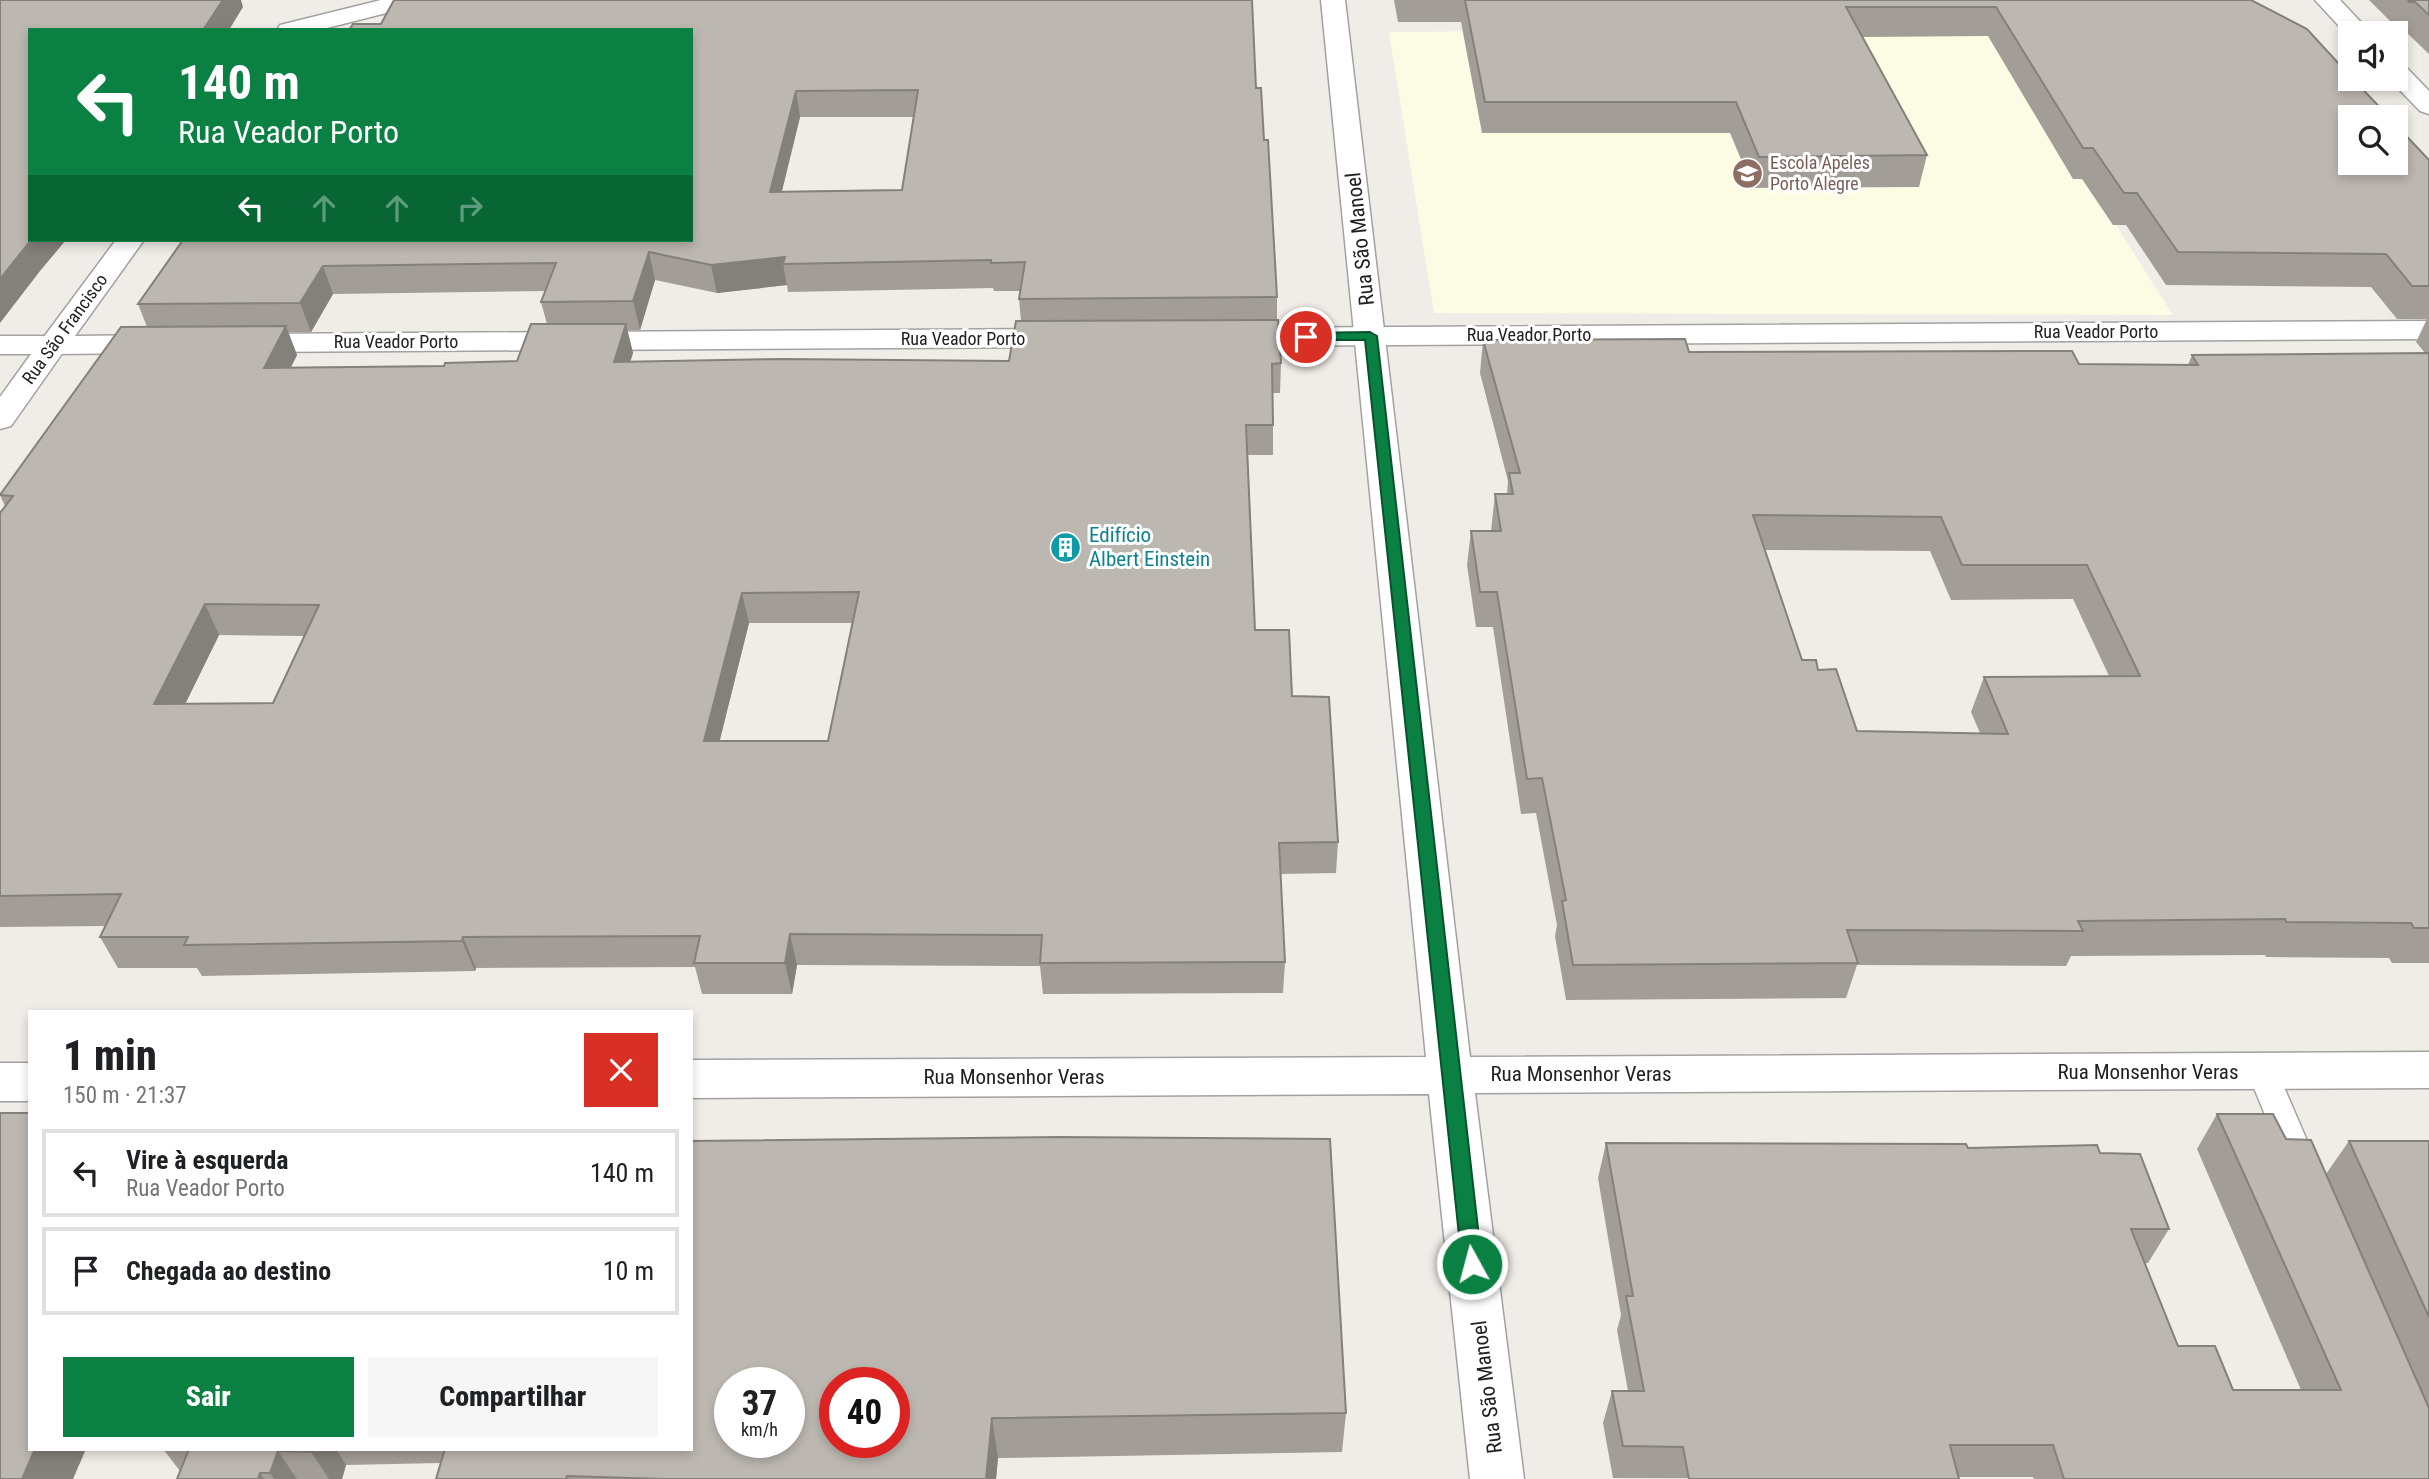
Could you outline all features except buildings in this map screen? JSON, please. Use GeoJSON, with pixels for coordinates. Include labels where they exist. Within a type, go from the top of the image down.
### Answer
{"type":"FeatureCollection","features":[{"type":"Feature","properties":{"kind":"street"},"geometry":{"type":"LineString","coordinates":[[287,28],[306,0]]}},
{"type":"Feature","properties":{"kind":"street"},"geometry":{"type":"LineString","coordinates":[[294,28],[410,0]]}},
{"type":"Feature","properties":{"kind":"street","name":"Rua São Manoel"},"geometry":{"type":"LineString","coordinates":[[1333,0],[1450,1075],[1497,1479]]}},
{"type":"Feature","properties":{"kind":"street"},"geometry":{"type":"LineString","coordinates":[[2327,0],[2347,21]]}},
{"type":"Feature","properties":{"kind":"street"},"geometry":{"type":"LineString","coordinates":[[2408,84],[2429,106]]}},
{"type":"Feature","properties":{"kind":"street","name":"Rua São Francisco"},"geometry":{"type":"LineString","coordinates":[[0,419],[129,242]]}},
{"type":"Feature","properties":{"kind":"street","name":"Rua Veador Porto"},"geometry":{"type":"LineString","coordinates":[[1195,337],[2429,330]]}},
{"type":"Feature","properties":{"kind":"street","name":"Rua Veador Porto"},"geometry":{"type":"LineString","coordinates":[[0,345],[1098,338]]}},
{"type":"Feature","properties":{"kind":"street","name":"Rua Monsenhor Veras"},"geometry":{"type":"LineString","coordinates":[[693,1079],[2429,1070]]}},
{"type":"Feature","properties":{"kind":"street"},"geometry":{"type":"LineString","coordinates":[[0,1083],[28,1082]]}},
{"type":"Feature","properties":{"kind":"lane"},"geometry":{"type":"LineString","coordinates":[[2262,1071],[2318,1201]]}},
{"type":"Feature","properties":{"kind":"shaded area","name":"Escola Apeles Porto Alegre"},"geometry":{"type":"Polygon","coordinates":[[[1991,28],[2173,315],[1434,313],[1389,32],[1991,28]]]}},
{"type":"Feature","properties":{"kind":"place","name":"Escola Apeles Porto Alegre"},"geometry":{"type":"Point","coordinates":[1747,173]}},
{"type":"Feature","properties":{"kind":"place","name":"Edifício Albert Einstein"},"geometry":{"type":"Point","coordinates":[1066,547]}},
{"type":"Feature","properties":{"kind":"route"},"geometry":{"type":"LineString","coordinates":[[1306,337],[1370,336],[1472,1264]]}}]}
